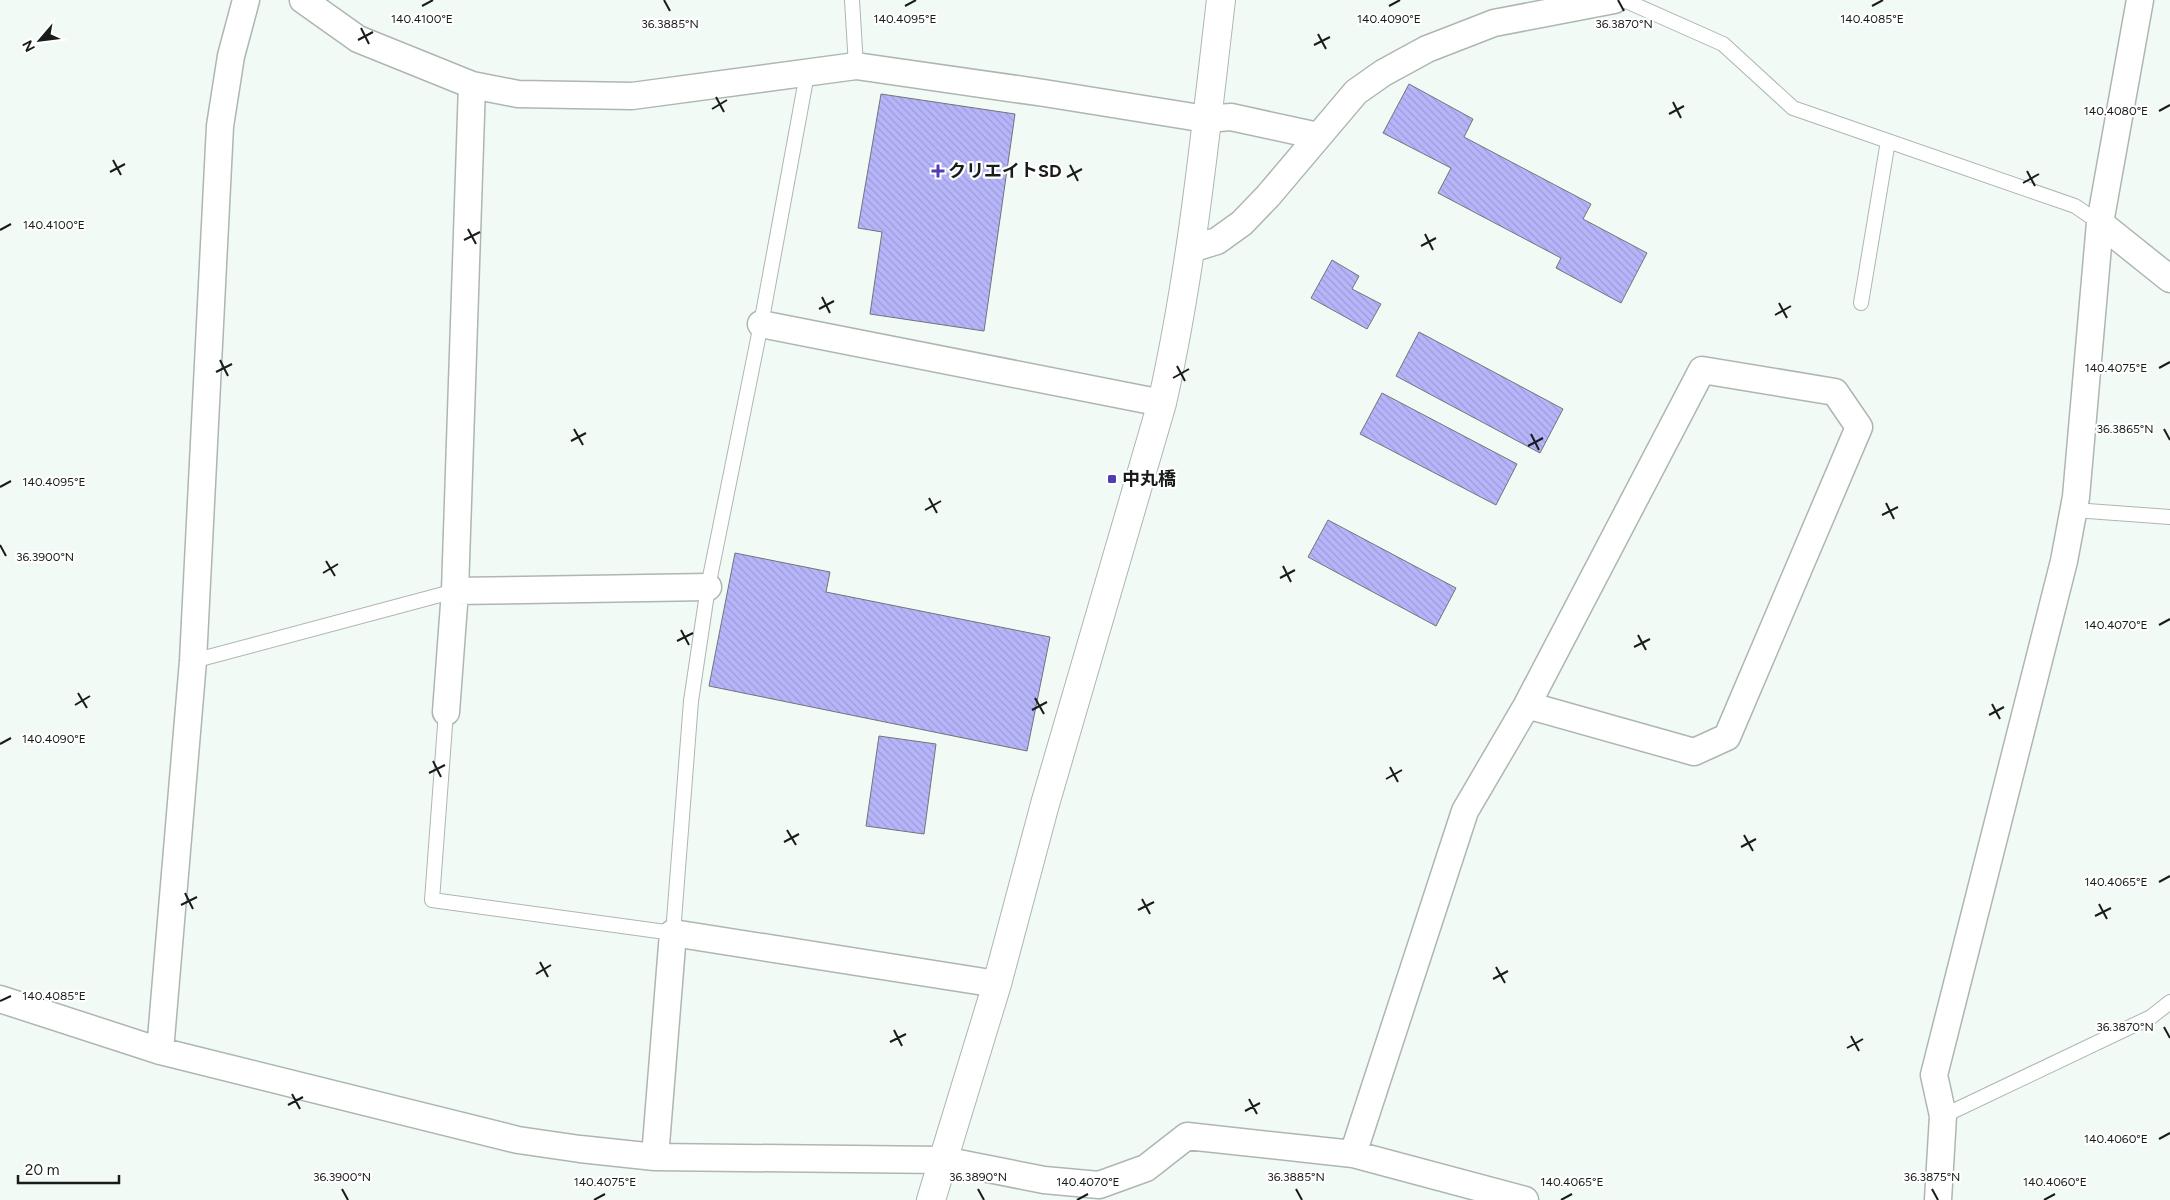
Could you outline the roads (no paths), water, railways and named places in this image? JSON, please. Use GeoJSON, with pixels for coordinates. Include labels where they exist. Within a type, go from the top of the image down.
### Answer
{"type":"FeatureCollection","features":[{"type":"Feature","properties":{"kind":"street"},"geometry":{"type":"LineString","coordinates":[[160,1051],[193,661],[220,126],[231,56],[246,0]]}},
{"type":"Feature","properties":{"kind":"street"},"geometry":{"type":"LineString","coordinates":[[303,0],[358,38],[472,85],[518,94],[632,96],[856,66],[1206,119],[1231,117],[1318,136]]}},
{"type":"Feature","properties":{"kind":"street"},"geometry":{"type":"LineString","coordinates":[[931,1200],[997,984],[1045,804],[1162,403],[1177,338],[1191,249],[1222,0]]}},
{"type":"Feature","properties":{"kind":"street"},"geometry":{"type":"LineString","coordinates":[[1191,249],[1217,241],[1242,223],[1268,196],[1356,92],[1383,73],[1427,49],[1494,23],[1614,0]]}},
{"type":"Feature","properties":{"kind":"street"},"geometry":{"type":"LineString","coordinates":[[1938,1200],[1943,1116],[1934,1075],[2064,561],[2074,510],[2100,222],[2140,0]]}},
{"type":"Feature","properties":{"kind":"street"},"geometry":{"type":"LineString","coordinates":[[446,712],[455,591],[472,85]]}},
{"type":"Feature","properties":{"kind":"street"},"geometry":{"type":"LineString","coordinates":[[2100,222],[2170,279]]}},
{"type":"Feature","properties":{"kind":"street"},"geometry":{"type":"LineString","coordinates":[[761,324],[1162,403]]}},
{"type":"Feature","properties":{"kind":"street"},"geometry":{"type":"LineString","coordinates":[[1353,1154],[1465,811],[1527,705],[1702,370],[1835,392],[1859,427],[1727,737],[1694,752],[1527,705]]}},
{"type":"Feature","properties":{"kind":"street"},"geometry":{"type":"LineString","coordinates":[[455,591],[708,587]]}},
{"type":"Feature","properties":{"kind":"street"},"geometry":{"type":"LineString","coordinates":[[655,1157],[673,933],[997,984]]}},
{"type":"Feature","properties":{"kind":"street"},"geometry":{"type":"LineString","coordinates":[[0,1000],[160,1051],[518,1140],[580,1149],[655,1157],[943,1160],[1044,1180],[1099,1185],[1146,1168],[1187,1136],[1353,1154],[1525,1200]]}},
{"type":"Feature","properties":{"kind":"lane"},"geometry":{"type":"LineString","coordinates":[[852,0],[856,66]]}},
{"type":"Feature","properties":{"kind":"lane"},"geometry":{"type":"LineString","coordinates":[[1624,0],[1723,44],[1793,108],[2074,206],[2100,222]]}},
{"type":"Feature","properties":{"kind":"lane"},"geometry":{"type":"LineString","coordinates":[[446,712],[432,900],[673,933],[691,701],[708,587],[761,324],[807,74]]}},
{"type":"Feature","properties":{"kind":"lane"},"geometry":{"type":"LineString","coordinates":[[1861,303],[1888,141]]}},
{"type":"Feature","properties":{"kind":"lane"},"geometry":{"type":"LineString","coordinates":[[2074,510],[2170,518]]}},
{"type":"Feature","properties":{"kind":"lane"},"geometry":{"type":"LineString","coordinates":[[193,661],[455,591]]}},
{"type":"Feature","properties":{"kind":"lane"},"geometry":{"type":"LineString","coordinates":[[1943,1116],[2151,1017],[2170,1002]]}},
{"type":"Feature","properties":{"kind":"place","name":"クリエイトSD"},"geometry":{"type":"Point","coordinates":[938,171]}},
{"type":"Feature","properties":{"kind":"place","name":"中丸橋"},"geometry":{"type":"Point","coordinates":[1112,479]}}]}
